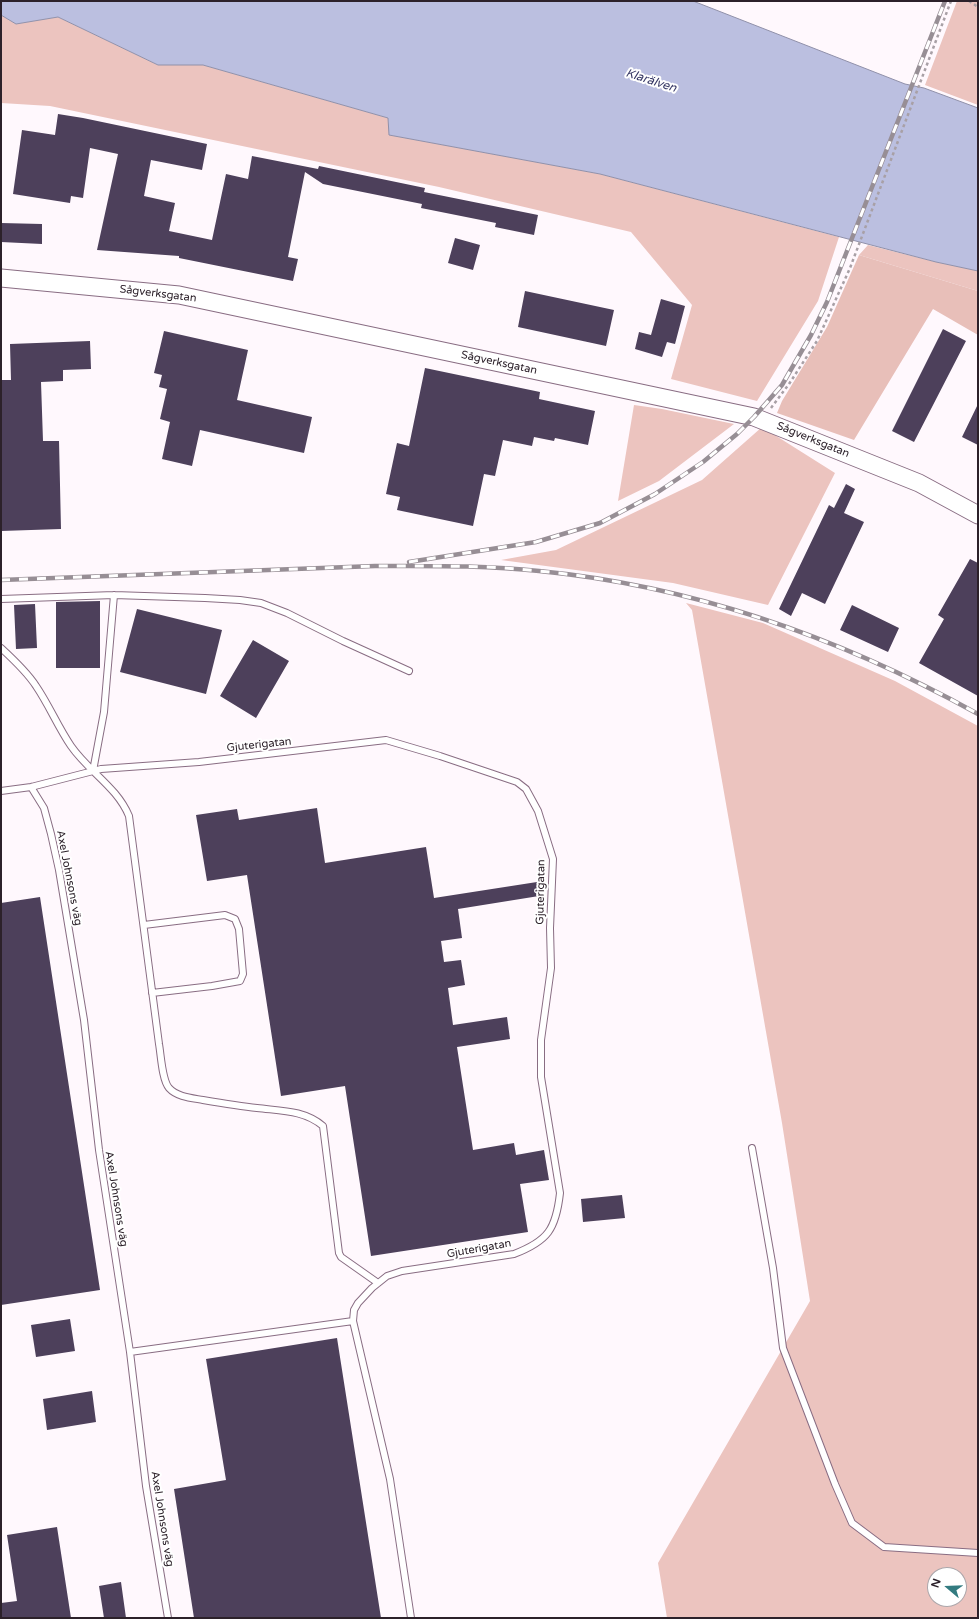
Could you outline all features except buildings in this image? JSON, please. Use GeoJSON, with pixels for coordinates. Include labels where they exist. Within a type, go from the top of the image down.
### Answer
{"type":"FeatureCollection","features":[{"type":"Feature","properties":{"kind":"street","name":"Sågverksgatan"},"geometry":{"type":"LineString","coordinates":[[1,278],[179,295],[763,420],[919,483],[978,515]]}},
{"type":"Feature","properties":{"kind":"lane"},"geometry":{"type":"LineString","coordinates":[[1,599],[114,596],[205,598],[261,603],[288,613],[343,641],[409,671]]}},
{"type":"Feature","properties":{"kind":"lane"},"geometry":{"type":"LineString","coordinates":[[93,772],[104,712],[114,596]]}},
{"type":"Feature","properties":{"kind":"lane"},"geometry":{"type":"LineString","coordinates":[[1,648],[36,685],[71,747],[93,772],[109,785],[117,794],[125,806],[129,816],[152,993],[165,1081],[169,1088],[176,1094],[188,1098],[258,1109],[296,1112],[317,1121],[323,1126],[339,1253],[341,1257],[378,1283]]}},
{"type":"Feature","properties":{"kind":"lane","name":"Gjuterigatan"},"geometry":{"type":"LineString","coordinates":[[1,791],[31,787],[101,769],[199,762],[386,740],[440,756],[517,782],[526,789],[538,811],[553,859],[550,928],[551,968],[542,1040],[541,1077],[560,1193],[556,1217],[549,1231],[542,1240],[530,1248],[514,1254],[402,1271],[387,1276],[358,1303],[354,1310],[353,1321]]}},
{"type":"Feature","properties":{"kind":"lane","name":"Axel Johnsons väg"},"geometry":{"type":"LineString","coordinates":[[31,787],[44,808],[59,870],[84,1020],[99,1150],[130,1352],[146,1486],[168,1618]]}},
{"type":"Feature","properties":{"kind":"lane"},"geometry":{"type":"LineString","coordinates":[[144,925],[225,914],[235,919],[239,928],[243,974],[240,981],[152,993]]}},
{"type":"Feature","properties":{"kind":"lane"},"geometry":{"type":"LineString","coordinates":[[752,1148],[773,1268],[783,1348],[835,1484],[852,1523],[884,1547],[978,1553]]}},
{"type":"Feature","properties":{"kind":"lane"},"geometry":{"type":"LineString","coordinates":[[130,1352],[353,1321],[390,1479],[411,1618]]}},
{"type":"Feature","properties":{"kind":"path"},"geometry":{"type":"LineString","coordinates":[[763,420],[817,341],[850,268],[951,1]]}},
{"type":"Feature","properties":{"kind":"path"},"geometry":{"type":"LineString","coordinates":[[969,1],[978,7]]}},
{"type":"Feature","properties":{"kind":"shaded area"},"geometry":{"type":"Polygon","coordinates":[[[957,1],[978,1],[978,105],[925,85],[957,1]]]}},
{"type":"Feature","properties":{"kind":"shaded area"},"geometry":{"type":"Polygon","coordinates":[[[1,15],[16,24],[58,17],[158,65],[203,65],[388,118],[390,135],[600,174],[839,237],[818,301],[757,401],[671,379],[692,305],[631,232],[439,187],[50,106],[1,103],[1,15]]]}},
{"type":"Feature","properties":{"kind":"shaded area"},"geometry":{"type":"Polygon","coordinates":[[[868,245],[978,271],[978,291],[859,255],[868,245]]]}},
{"type":"Feature","properties":{"kind":"shaded area"},"geometry":{"type":"Polygon","coordinates":[[[859,255],[978,291],[978,335],[933,309],[854,440],[777,413],[782,401],[827,327],[859,255]]]}},
{"type":"Feature","properties":{"kind":"shaded area"},"geometry":{"type":"Polygon","coordinates":[[[634,405],[662,409],[734,424],[659,481],[618,501],[634,405]]]}},
{"type":"Feature","properties":{"kind":"shaded area"},"geometry":{"type":"Polygon","coordinates":[[[762,427],[835,473],[768,605],[673,583],[501,560],[556,550],[702,480],[762,427]]]}},
{"type":"Feature","properties":{"kind":"shaded area"},"geometry":{"type":"Polygon","coordinates":[[[686,603],[763,623],[895,681],[978,726],[978,1618],[667,1618],[658,1563],[810,1301],[782,1123],[692,610],[686,603]]]}},
{"type":"Feature","properties":{"kind":"water","name":"Klarälven"},"geometry":{"type":"Polygon","coordinates":[[[1,1],[693,1],[905,84],[924,88],[978,108],[978,271],[936,262],[600,174],[389,135],[388,118],[203,65],[158,65],[58,17],[16,24],[1,15],[1,1]]]}},
{"type":"Feature","properties":{"kind":"railway"},"geometry":{"type":"LineString","coordinates":[[409,562],[536,542],[600,523],[655,494],[703,462],[737,434],[754,417],[782,385],[811,335],[827,302],[945,1]]}},
{"type":"Feature","properties":{"kind":"railway"},"geometry":{"type":"LineString","coordinates":[[1,580],[375,566],[457,566],[498,568],[597,578],[654,589],[710,603],[766,620],[821,640],[874,662],[927,687],[978,714]]}}]}
